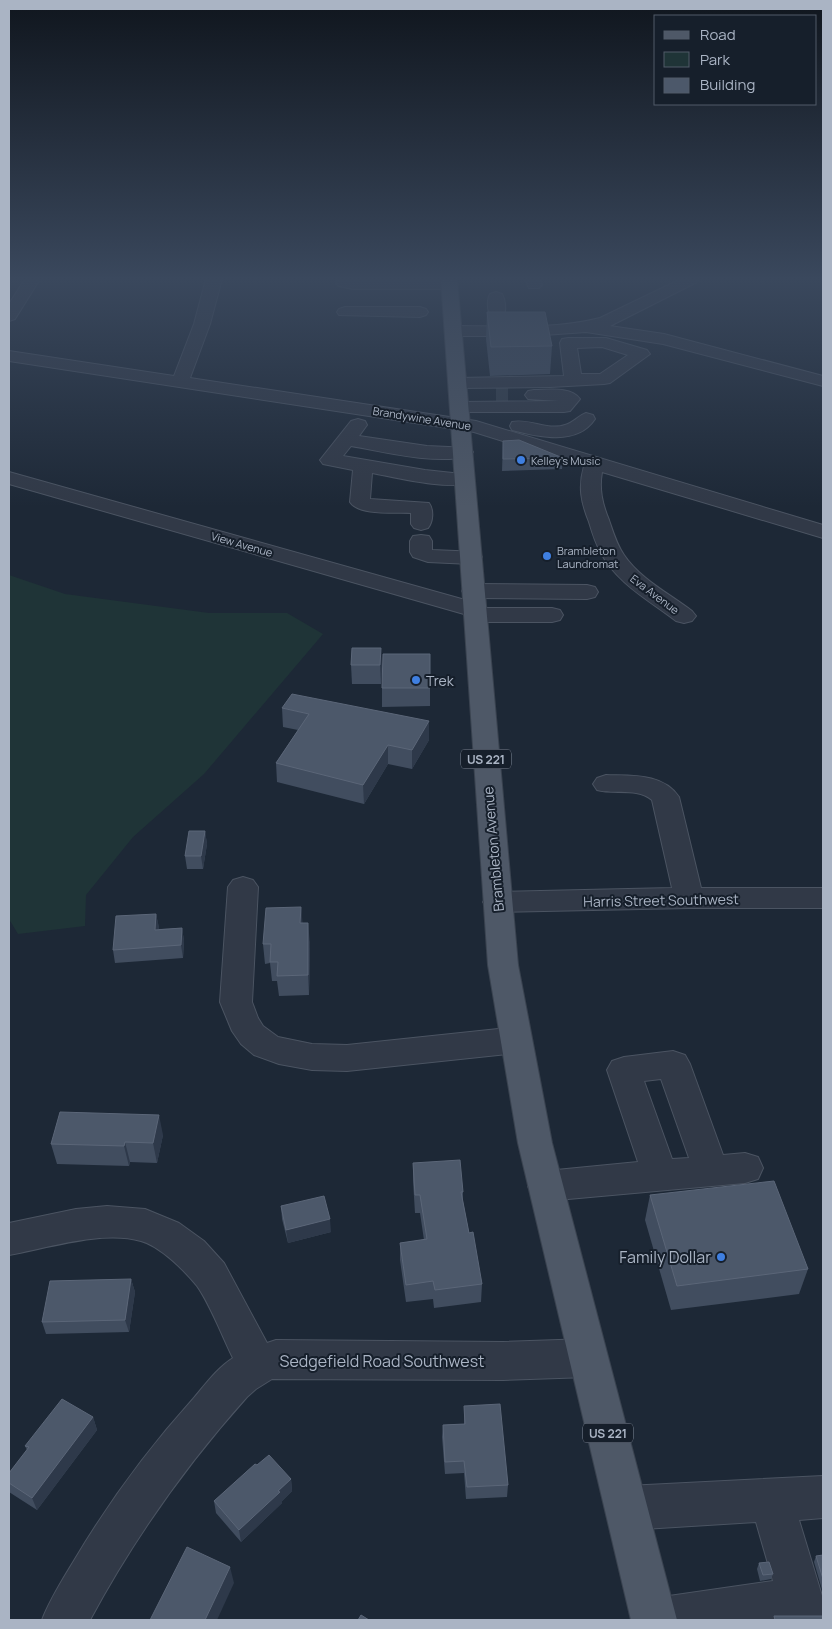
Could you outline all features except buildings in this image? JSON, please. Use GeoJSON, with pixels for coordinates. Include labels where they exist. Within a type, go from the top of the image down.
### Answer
{"type":"FeatureCollection","features":[{"type":"Feature","properties":{"kind":"main road","name":"Brambleton Avenue"},"geometry":{"type":"LineString","coordinates":[[452,355],[460,405],[464,479],[503,965],[535,1143],[559,1234],[588,1358]]}},
{"type":"Feature","properties":{"kind":"main road","name":"US 221"},"geometry":{"type":"LineString","coordinates":[[588,1358],[654,1620]]}},
{"type":"Feature","properties":{"kind":"street"},"geometry":{"type":"LineString","coordinates":[[180,382],[190,355]]}},
{"type":"Feature","properties":{"kind":"street"},"geometry":{"type":"LineString","coordinates":[[570,355],[574,380]]}},
{"type":"Feature","properties":{"kind":"street"},"geometry":{"type":"LineString","coordinates":[[460,405],[550,382],[604,379],[639,355]]}},
{"type":"Feature","properties":{"kind":"street"},"geometry":{"type":"LineString","coordinates":[[726,355],[823,380]]}},
{"type":"Feature","properties":{"kind":"street","name":"Brandywine Avenue"},"geometry":{"type":"LineString","coordinates":[[9,356],[370,410],[460,405],[506,429],[596,463],[823,532]]}},
{"type":"Feature","properties":{"kind":"street"},"geometry":{"type":"LineString","coordinates":[[502,395],[560,395],[571,400],[564,407],[460,405],[502,395]]}},
{"type":"Feature","properties":{"kind":"street"},"geometry":{"type":"LineString","coordinates":[[370,410],[330,460],[425,476],[464,479]]}},
{"type":"Feature","properties":{"kind":"street"},"geometry":{"type":"LineString","coordinates":[[506,429],[569,431],[586,420]]}},
{"type":"Feature","properties":{"kind":"street"},"geometry":{"type":"LineString","coordinates":[[346,440],[427,452],[463,452]]}},
{"type":"Feature","properties":{"kind":"street","name":"Eva Avenue"},"geometry":{"type":"LineString","coordinates":[[596,463],[589,483],[591,502],[611,553],[620,566],[633,578],[684,616]]}},
{"type":"Feature","properties":{"kind":"street"},"geometry":{"type":"LineString","coordinates":[[363,466],[360,502],[374,505],[371,518],[423,530],[471,557]]}},
{"type":"Feature","properties":{"kind":"street"},"geometry":{"type":"LineString","coordinates":[[413,586],[423,530],[425,476]]}},
{"type":"Feature","properties":{"kind":"street","name":"View Avenue"},"geometry":{"type":"LineString","coordinates":[[9,478],[413,586],[475,605]]}},
{"type":"Feature","properties":{"kind":"street"},"geometry":{"type":"LineString","coordinates":[[383,563],[413,586]]}},
{"type":"Feature","properties":{"kind":"street"},"geometry":{"type":"LineString","coordinates":[[475,605],[587,592]]}},
{"type":"Feature","properties":{"kind":"street"},"geometry":{"type":"LineString","coordinates":[[475,605],[552,615]]}},
{"type":"Feature","properties":{"kind":"street"},"geometry":{"type":"LineString","coordinates":[[606,784],[646,786],[660,791],[665,797],[689,898]]}},
{"type":"Feature","properties":{"kind":"street"},"geometry":{"type":"LineString","coordinates":[[243,887],[236,1002],[243,1022],[252,1035],[266,1046],[279,1051],[312,1057],[347,1058],[516,1040]]}},
{"type":"Feature","properties":{"kind":"street","name":"Harris Street Southwest"},"geometry":{"type":"LineString","coordinates":[[498,902],[689,898],[823,898]]}},
{"type":"Feature","properties":{"kind":"street"},"geometry":{"type":"LineString","coordinates":[[660,1176],[624,1070],[673,1064],[711,1171]]}},
{"type":"Feature","properties":{"kind":"street"},"geometry":{"type":"LineString","coordinates":[[546,1186],[745,1168]]}},
{"type":"Feature","properties":{"kind":"street"},"geometry":{"type":"LineString","coordinates":[[9,1239],[76,1225],[107,1222],[145,1225],[166,1235],[191,1253],[211,1275],[257,1365]]}},
{"type":"Feature","properties":{"kind":"street","name":"Sedgefield Road Southwest"},"geometry":{"type":"LineString","coordinates":[[65,1620],[105,1550],[150,1483],[187,1434],[241,1376],[257,1365],[276,1359],[503,1360],[588,1358]]}},
{"type":"Feature","properties":{"kind":"street"},"geometry":{"type":"LineString","coordinates":[[627,1508],[823,1498]]}},
{"type":"Feature","properties":{"kind":"street"},"geometry":{"type":"LineString","coordinates":[[662,1620],[804,1610],[772,1501]]}},
{"type":"Feature","properties":{"kind":"green space"},"geometry":{"type":"Polygon","coordinates":[[[9,575],[65,594],[209,613],[287,613],[323,634],[204,774],[133,837],[86,895],[85,926],[18,934],[9,919],[9,575]]]}},
{"type":"Feature","properties":{"kind":"tunnel"},"geometry":{"type":"LineString","coordinates":[[496,395],[508,395]]}},
{"type":"Feature","properties":{"kind":"place","name":"Kelley's Music"},"geometry":{"type":"Point","coordinates":[521,460]}},
{"type":"Feature","properties":{"kind":"place","name":"Brambleton Laundromat"},"geometry":{"type":"Point","coordinates":[547,556]}},
{"type":"Feature","properties":{"kind":"place","name":"Trek"},"geometry":{"type":"Point","coordinates":[416,680]}},
{"type":"Feature","properties":{"kind":"place","name":"Family Dollar"},"geometry":{"type":"Point","coordinates":[721,1257]}}]}
